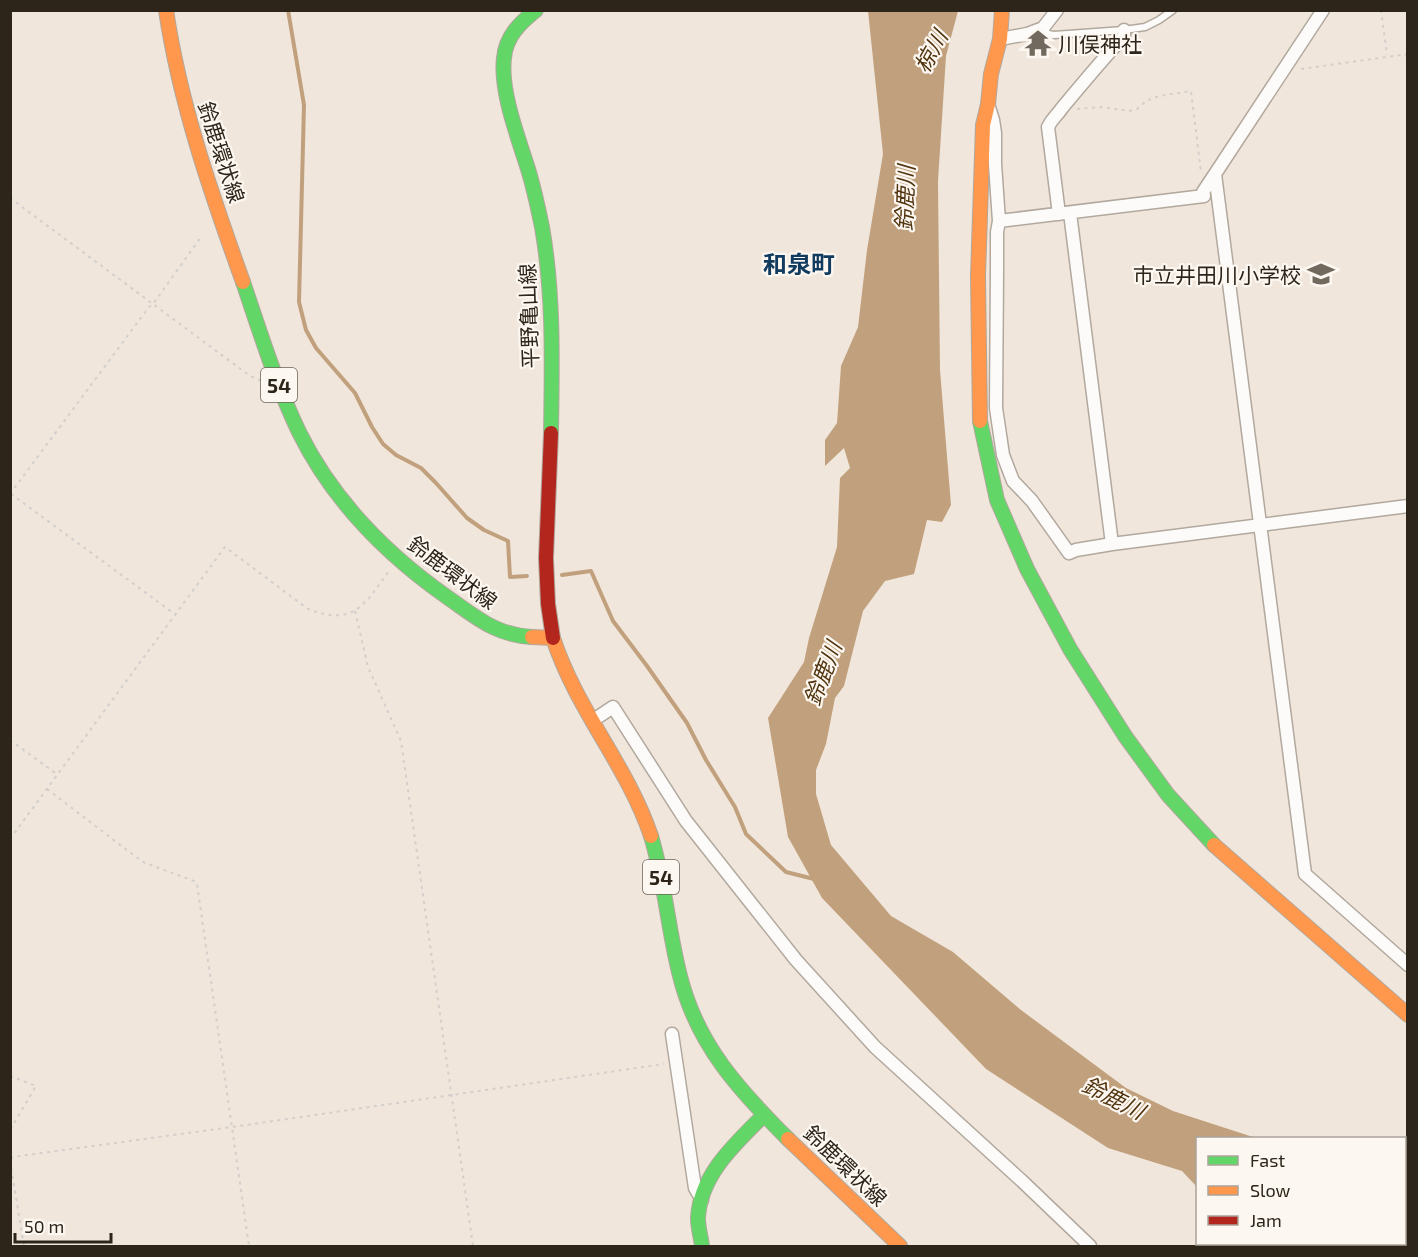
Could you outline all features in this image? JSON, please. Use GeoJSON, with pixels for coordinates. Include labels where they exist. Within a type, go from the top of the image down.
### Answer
{"type":"FeatureCollection","features":[{"type":"Feature","properties":{"kind":"main road","name":"鈴鹿環状線"},"geometry":{"type":"LineString","coordinates":[[166,10],[173,60],[192,130],[229,243],[276,377],[296,424],[318,465],[361,522],[398,559],[432,586],[496,630],[515,636],[553,638],[576,694],[616,759],[648,825],[664,891],[679,976],[693,1018],[720,1065],[738,1088],[900,1246]]}},
{"type":"Feature","properties":{"kind":"main road","name":"平野亀山線"},"geometry":{"type":"LineString","coordinates":[[536,10],[516,27],[509,39],[504,54],[503,69],[504,87],[530,176],[545,240],[550,287],[551,448],[546,583],[553,638]]}},
{"type":"Feature","properties":{"kind":"main road"},"geometry":{"type":"LineString","coordinates":[[1002,10],[1000,39],[991,74],[983,125],[978,288],[980,424],[997,500],[1027,569],[1070,649],[1125,736],[1168,795],[1208,840],[1234,864],[1407,1015]]}},
{"type":"Feature","properties":{"kind":"main road"},"geometry":{"type":"LineString","coordinates":[[702,1246],[698,1219],[708,1183],[728,1151],[764,1114]]}},
{"type":"Feature","properties":{"kind":"street"},"geometry":{"type":"LineString","coordinates":[[1000,39],[1027,34],[1043,28],[1057,10]]}},
{"type":"Feature","properties":{"kind":"street"},"geometry":{"type":"LineString","coordinates":[[999,221],[1204,196],[1203,192],[1323,10]]}},
{"type":"Feature","properties":{"kind":"street"},"geometry":{"type":"LineString","coordinates":[[1112,544],[1065,213],[1048,127],[1052,118],[1124,36],[1124,30]]}},
{"type":"Feature","properties":{"kind":"street"},"geometry":{"type":"LineString","coordinates":[[988,104],[995,133],[999,221],[997,232],[996,408],[1003,455],[1013,481],[1032,501],[1069,553],[1112,544],[1407,506]]}},
{"type":"Feature","properties":{"kind":"street"},"geometry":{"type":"LineString","coordinates":[[1215,174],[1305,874],[1407,965]]}},
{"type":"Feature","properties":{"kind":"street"},"geometry":{"type":"LineString","coordinates":[[592,720],[613,707],[686,821],[795,960],[875,1047],[1090,1246]]}},
{"type":"Feature","properties":{"kind":"street"},"geometry":{"type":"LineString","coordinates":[[672,1035],[695,1188],[702,1200]]}},
{"type":"Feature","properties":{"kind":"lane"},"geometry":{"type":"LineString","coordinates":[[1043,28],[1048,34],[1054,35],[1124,30],[1145,27],[1173,10]]}},
{"type":"Feature","properties":{"kind":"path"},"geometry":{"type":"LineString","coordinates":[[1381,10],[1388,57]]}},
{"type":"Feature","properties":{"kind":"path"},"geometry":{"type":"LineString","coordinates":[[1283,71],[1407,54]]}},
{"type":"Feature","properties":{"kind":"path"},"geometry":{"type":"LineString","coordinates":[[1061,110],[1101,106],[1129,111],[1159,96],[1191,91],[1203,192]]}},
{"type":"Feature","properties":{"kind":"path"},"geometry":{"type":"LineString","coordinates":[[10,198],[255,379],[262,381],[276,377]]}},
{"type":"Feature","properties":{"kind":"path"},"geometry":{"type":"LineString","coordinates":[[176,615],[11,494],[201,237]]}},
{"type":"Feature","properties":{"kind":"path"},"geometry":{"type":"LineString","coordinates":[[10,839],[225,547],[308,609],[320,614],[337,616],[355,611],[367,601],[398,559]]}},
{"type":"Feature","properties":{"kind":"path"},"geometry":{"type":"LineString","coordinates":[[355,611],[368,668],[401,741],[472,1246]]}},
{"type":"Feature","properties":{"kind":"path"},"geometry":{"type":"LineString","coordinates":[[10,740],[58,775]]}},
{"type":"Feature","properties":{"kind":"path"},"geometry":{"type":"LineString","coordinates":[[47,789],[136,857],[194,881],[199,888],[249,1246]]}},
{"type":"Feature","properties":{"kind":"path"},"geometry":{"type":"LineString","coordinates":[[24,1246],[10,1160],[20,1156],[675,1063]]}},
{"type":"Feature","properties":{"kind":"path"},"geometry":{"type":"LineString","coordinates":[[10,1076],[36,1086],[10,1130]]}},
{"type":"Feature","properties":{"kind":"water"},"geometry":{"type":"Polygon","coordinates":[[[868,11],[958,11],[946,56],[938,181],[940,370],[951,505],[942,522],[927,520],[914,574],[885,581],[863,611],[844,686],[835,698],[826,744],[816,770],[816,794],[831,845],[891,916],[953,952],[1021,1010],[1126,1088],[1173,1111],[1253,1137],[1196,1137],[1196,1186],[1182,1171],[1108,1148],[986,1069],[822,898],[788,837],[768,718],[804,662],[809,638],[837,547],[840,478],[850,468],[844,448],[825,466],[825,440],[837,423],[841,366],[858,327],[867,250],[883,154],[868,11]]]}},
{"type":"Feature","properties":{"kind":"water"},"geometry":{"type":"Polygon","coordinates":[[[1407,1241],[1407,1246],[1296,1245],[1406,1245],[1407,1241]]]}},
{"type":"Feature","properties":{"kind":"waterway"},"geometry":{"type":"LineString","coordinates":[[288,10],[304,105],[299,302],[306,330],[316,348],[355,393],[383,444],[396,455],[421,468],[467,518],[484,530],[508,541],[510,577],[527,576]]}},
{"type":"Feature","properties":{"kind":"waterway"},"geometry":{"type":"LineString","coordinates":[[562,575],[591,571],[613,621],[687,723],[706,760],[735,807],[746,834],[786,872],[814,879]]}},
{"type":"Feature","properties":{"kind":"traffic: fast"},"geometry":{"type":"LineString","coordinates":[[536,10],[519,25],[511,37],[505,50],[503,71],[507,99],[534,191],[546,253],[551,330],[551,433]]}},
{"type":"Feature","properties":{"kind":"traffic: fast"},"geometry":{"type":"LineString","coordinates":[[243,282],[276,377],[299,432],[312,457],[344,502],[382,544],[447,597],[496,629],[519,636],[532,637]]}},
{"type":"Feature","properties":{"kind":"traffic: fast"},"geometry":{"type":"LineString","coordinates":[[980,421],[997,500],[1027,569],[1070,649],[1125,736],[1168,795],[1214,845]]}},
{"type":"Feature","properties":{"kind":"traffic: fast"},"geometry":{"type":"LineString","coordinates":[[651,836],[680,976],[697,1024],[737,1085],[788,1139]]}},
{"type":"Feature","properties":{"kind":"traffic: fast"},"geometry":{"type":"LineString","coordinates":[[702,1246],[698,1218],[705,1188],[721,1161],[764,1115]]}},
{"type":"Feature","properties":{"kind":"traffic: slow"},"geometry":{"type":"LineString","coordinates":[[166,10],[188,114],[208,182],[243,282]]}},
{"type":"Feature","properties":{"kind":"traffic: slow"},"geometry":{"type":"LineString","coordinates":[[980,421],[978,276],[983,125],[991,74],[1000,39],[1002,10]]}},
{"type":"Feature","properties":{"kind":"traffic: slow"},"geometry":{"type":"LineString","coordinates":[[532,637],[553,638],[575,690],[629,785],[651,836]]}},
{"type":"Feature","properties":{"kind":"traffic: slow"},"geometry":{"type":"LineString","coordinates":[[1214,845],[1408,1015]]}},
{"type":"Feature","properties":{"kind":"traffic: slow"},"geometry":{"type":"LineString","coordinates":[[788,1139],[900,1246]]}},
{"type":"Feature","properties":{"kind":"traffic: jam"},"geometry":{"type":"LineString","coordinates":[[551,433],[546,558],[548,604],[553,638]]}},
{"type":"Feature","properties":{"kind":"place","name":"川俣神社"},"geometry":{"type":"Point","coordinates":[1038,43]}},
{"type":"Feature","properties":{"kind":"place","name":"市立井田川小学校"},"geometry":{"type":"Point","coordinates":[1321,274]}},
{"type":"Feature","properties":{"kind":"district","name":"和泉町"},"geometry":{"type":"Point","coordinates":[799,263]}},
{"type":"Feature","properties":{"kind":"water label","name":"椋川"},"geometry":{"type":"Point","coordinates":[930,51]}},
{"type":"Feature","properties":{"kind":"water label","name":"鈴鹿川"},"geometry":{"type":"Point","coordinates":[904,198]}},
{"type":"Feature","properties":{"kind":"water label","name":"鈴鹿川"},"geometry":{"type":"Point","coordinates":[822,673]}},
{"type":"Feature","properties":{"kind":"water label","name":"鈴鹿川"},"geometry":{"type":"Point","coordinates":[1114,1097]}}]}
